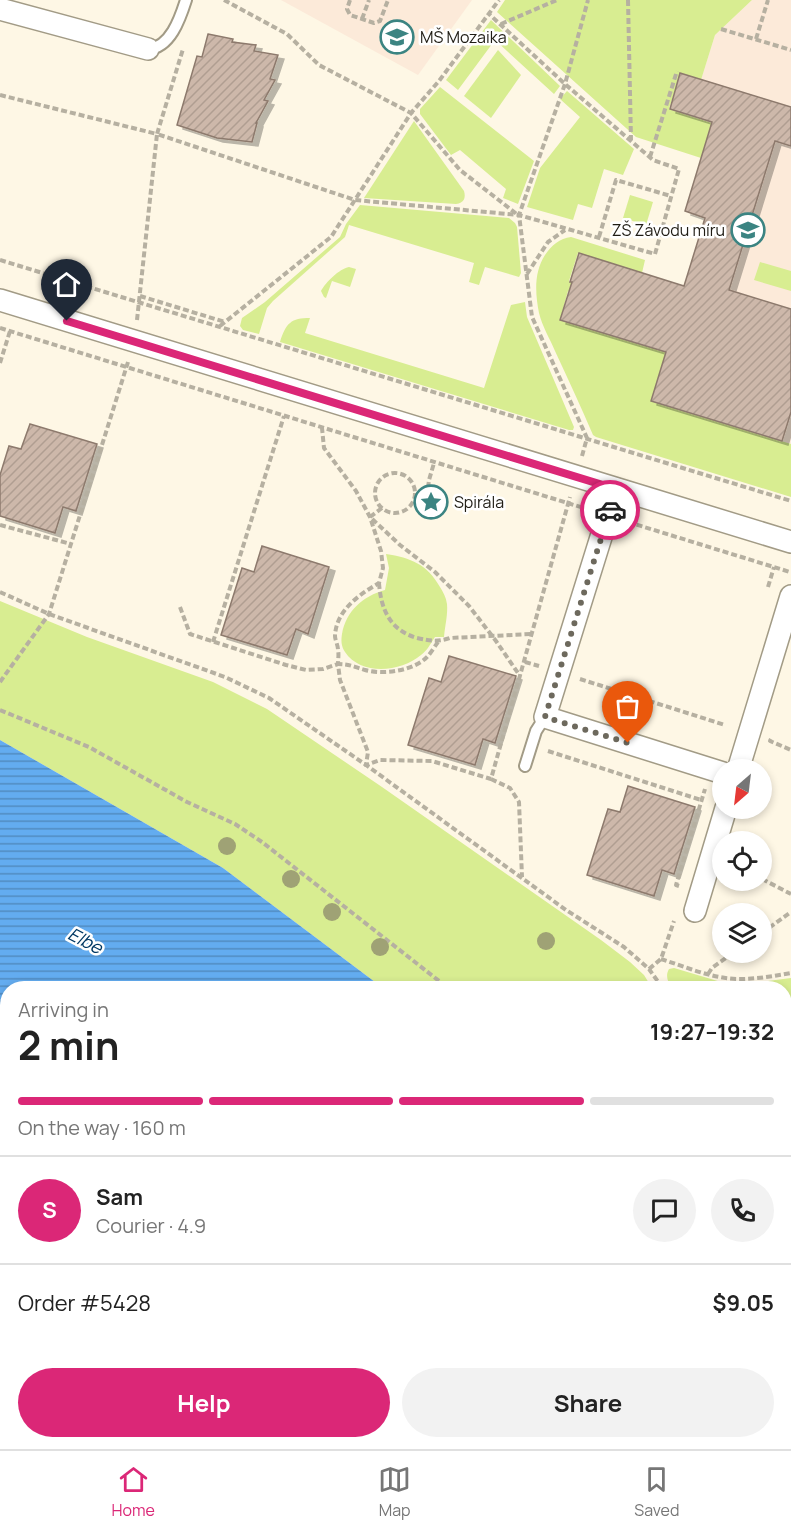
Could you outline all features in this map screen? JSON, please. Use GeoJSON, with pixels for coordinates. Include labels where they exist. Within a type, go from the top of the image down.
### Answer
{"type":"FeatureCollection","features":[{"type":"Feature","properties":{"kind":"street"},"geometry":{"type":"LineString","coordinates":[[0,9],[148,49]]}},
{"type":"Feature","properties":{"kind":"street"},"geometry":{"type":"LineString","coordinates":[[0,300],[791,543]]}},
{"type":"Feature","properties":{"kind":"street"},"geometry":{"type":"LineString","coordinates":[[616,489],[545,717],[712,769]]}},
{"type":"Feature","properties":{"kind":"street"},"geometry":{"type":"LineString","coordinates":[[741,759],[791,596]]}},
{"type":"Feature","properties":{"kind":"street"},"geometry":{"type":"LineString","coordinates":[[695,911],[723,819]]}},
{"type":"Feature","properties":{"kind":"lane"},"geometry":{"type":"LineString","coordinates":[[148,49],[156,49],[165,43],[186,0]]}},
{"type":"Feature","properties":{"kind":"lane"},"geometry":{"type":"LineString","coordinates":[[525,766],[536,731],[545,717]]}},
{"type":"Feature","properties":{"kind":"path"},"geometry":{"type":"LineString","coordinates":[[224,0],[287,34],[319,65],[411,113],[460,170],[519,215]]}},
{"type":"Feature","properties":{"kind":"path"},"geometry":{"type":"LineString","coordinates":[[350,0],[347,9],[350,15],[374,23],[380,21],[386,0]]}},
{"type":"Feature","properties":{"kind":"path"},"geometry":{"type":"LineString","coordinates":[[362,19],[369,0]]}},
{"type":"Feature","properties":{"kind":"path"},"geometry":{"type":"LineString","coordinates":[[219,327],[331,237],[411,113],[439,81],[499,0]]}},
{"type":"Feature","properties":{"kind":"path"},"geometry":{"type":"LineString","coordinates":[[501,24],[557,0]]}},
{"type":"Feature","properties":{"kind":"path"},"geometry":{"type":"LineString","coordinates":[[491,779],[586,438],[532,317],[519,215],[565,84],[588,0]]}},
{"type":"Feature","properties":{"kind":"path"},"geometry":{"type":"LineString","coordinates":[[628,0],[632,141]]}},
{"type":"Feature","properties":{"kind":"path"},"geometry":{"type":"LineString","coordinates":[[756,39],[768,0]]}},
{"type":"Feature","properties":{"kind":"path"},"geometry":{"type":"LineString","coordinates":[[0,95],[157,134],[355,200],[519,215],[655,254],[679,169],[653,160],[489,14]]}},
{"type":"Feature","properties":{"kind":"path"},"geometry":{"type":"LineString","coordinates":[[721,29],[791,50]]}},
{"type":"Feature","properties":{"kind":"path"},"geometry":{"type":"LineString","coordinates":[[0,682],[49,614],[135,341],[157,134],[185,45]]}},
{"type":"Feature","properties":{"kind":"path"},"geometry":{"type":"LineString","coordinates":[[650,157],[676,71]]}},
{"type":"Feature","properties":{"kind":"path"},"geometry":{"type":"LineString","coordinates":[[598,237],[616,180],[671,196]]}},
{"type":"Feature","properties":{"kind":"path"},"geometry":{"type":"LineString","coordinates":[[527,274],[548,242],[565,230]]}},
{"type":"Feature","properties":{"kind":"path"},"geometry":{"type":"LineString","coordinates":[[0,260],[791,501]]}},
{"type":"Feature","properties":{"kind":"path"},"geometry":{"type":"LineString","coordinates":[[140,296],[225,322]]}},
{"type":"Feature","properties":{"kind":"path"},"geometry":{"type":"LineString","coordinates":[[0,328],[791,572]]}},
{"type":"Feature","properties":{"kind":"path"},"geometry":{"type":"LineString","coordinates":[[0,363],[10,331]]}},
{"type":"Feature","properties":{"kind":"path"},"geometry":{"type":"LineString","coordinates":[[213,642],[284,416]]}},
{"type":"Feature","properties":{"kind":"path"},"geometry":{"type":"LineString","coordinates":[[322,428],[324,448],[356,491],[370,517],[381,551],[383,568],[380,583],[381,599],[387,615],[395,626],[407,635],[438,642],[450,638],[532,634]]}},
{"type":"Feature","properties":{"kind":"path"},"geometry":{"type":"LineString","coordinates":[[428,488],[434,463]]}},
{"type":"Feature","properties":{"kind":"path"},"geometry":{"type":"LineString","coordinates":[[416,499],[411,480],[402,474],[387,474],[379,480],[375,490],[376,500],[382,508],[393,513],[404,512],[409,508],[416,499],[421,492],[428,488],[437,488],[444,495],[446,505],[441,513],[432,517],[423,514],[416,499]]}},
{"type":"Feature","properties":{"kind":"path"},"geometry":{"type":"LineString","coordinates":[[370,517],[382,508]]}},
{"type":"Feature","properties":{"kind":"path"},"geometry":{"type":"LineString","coordinates":[[370,517],[400,545],[435,572],[469,606],[520,676]]}},
{"type":"Feature","properties":{"kind":"path"},"geometry":{"type":"LineString","coordinates":[[0,525],[71,544]]}},
{"type":"Feature","properties":{"kind":"path"},"geometry":{"type":"LineString","coordinates":[[366,765],[368,752],[340,680],[339,652],[335,637],[344,611],[362,593],[380,583]]}},
{"type":"Feature","properties":{"kind":"path"},"geometry":{"type":"LineString","coordinates":[[0,592],[49,614],[225,676],[268,698],[366,765],[566,910],[624,948],[649,969],[658,981]]}},
{"type":"Feature","properties":{"kind":"path"},"geometry":{"type":"LineString","coordinates":[[180,607],[190,634],[306,670],[323,669],[338,664],[350,664],[380,673],[406,669],[426,658],[438,642]]}},
{"type":"Feature","properties":{"kind":"path"},"geometry":{"type":"LineString","coordinates":[[525,662],[725,725]]}},
{"type":"Feature","properties":{"kind":"path"},"geometry":{"type":"LineString","coordinates":[[0,710],[89,747],[187,802],[236,824],[439,981]]}},
{"type":"Feature","properties":{"kind":"path"},"geometry":{"type":"LineString","coordinates":[[774,730],[770,741],[791,750]]}},
{"type":"Feature","properties":{"kind":"path"},"geometry":{"type":"LineString","coordinates":[[503,737],[701,800]]}},
{"type":"Feature","properties":{"kind":"path"},"geometry":{"type":"LineString","coordinates":[[366,765],[380,760],[432,761],[491,779],[510,788],[519,802],[522,878]]}},
{"type":"Feature","properties":{"kind":"path"},"geometry":{"type":"LineString","coordinates":[[772,884],[791,894]]}},
{"type":"Feature","properties":{"kind":"path"},"geometry":{"type":"LineString","coordinates":[[772,926],[791,912]]}},
{"type":"Feature","properties":{"kind":"path"},"geometry":{"type":"LineString","coordinates":[[661,959],[708,974],[737,979],[766,978],[791,973]]}},
{"type":"Feature","properties":{"kind":"path"},"geometry":{"type":"LineString","coordinates":[[708,974],[719,963]]}},
{"type":"Feature","properties":{"kind":"shaded area","name":"MŠ Mozaika"},"geometry":{"type":"Polygon","coordinates":[[[281,0],[472,0],[418,75],[281,0]]]}},
{"type":"Feature","properties":{"kind":"shaded area","name":"ZŠ Závodu míru"},"geometry":{"type":"Polygon","coordinates":[[[752,0],[791,0],[791,444],[651,401],[665,352],[560,320],[568,291],[573,283],[569,282],[578,253],[683,286],[685,280],[688,281],[698,238],[701,239],[707,221],[685,211],[712,123],[669,109],[680,73],[701,80],[715,35],[752,0]]]}},
{"type":"Feature","properties":{"kind":"green space"},"geometry":{"type":"Polygon","coordinates":[[[505,0],[752,0],[715,35],[701,80],[680,74],[669,109],[712,123],[701,158],[636,137],[497,12],[505,0]]]}},
{"type":"Feature","properties":{"kind":"green space"},"geometry":{"type":"Polygon","coordinates":[[[491,20],[560,86],[554,94],[495,40],[458,90],[446,80],[491,20]]]}},
{"type":"Feature","properties":{"kind":"green space"},"geometry":{"type":"Polygon","coordinates":[[[498,50],[521,75],[491,118],[464,96],[498,50]]]}},
{"type":"Feature","properties":{"kind":"green space"},"geometry":{"type":"Polygon","coordinates":[[[440,87],[534,161],[518,204],[503,198],[506,189],[460,150],[451,155],[420,114],[420,109],[440,87]]]}},
{"type":"Feature","properties":{"kind":"green space"},"geometry":{"type":"Polygon","coordinates":[[[567,91],[634,149],[623,175],[604,169],[592,208],[578,204],[573,220],[527,207],[540,168],[580,117],[560,99],[567,91]]]}},
{"type":"Feature","properties":{"kind":"green space"},"geometry":{"type":"Polygon","coordinates":[[[414,121],[464,191],[461,203],[364,198],[414,121]]]}},
{"type":"Feature","properties":{"kind":"green space"},"geometry":{"type":"Polygon","coordinates":[[[630,195],[653,202],[646,225],[623,218],[630,195]]]}},
{"type":"Feature","properties":{"kind":"green space"},"geometry":{"type":"Polygon","coordinates":[[[360,205],[509,218],[517,227],[521,273],[519,277],[485,267],[479,285],[469,282],[474,263],[349,225],[345,237],[267,308],[259,334],[243,330],[240,326],[242,318],[265,302],[340,237],[346,224],[360,205]]]}},
{"type":"Feature","properties":{"kind":"green space"},"geometry":{"type":"Polygon","coordinates":[[[571,237],[645,260],[642,273],[578,253],[569,281],[574,283],[571,292],[568,291],[560,320],[666,352],[651,401],[791,444],[791,497],[593,435],[542,323],[537,298],[536,283],[541,262],[556,243],[571,237]]]}},
{"type":"Feature","properties":{"kind":"green space"},"geometry":{"type":"Polygon","coordinates":[[[760,262],[791,271],[791,291],[754,280],[760,262]]]}},
{"type":"Feature","properties":{"kind":"green space"},"geometry":{"type":"Polygon","coordinates":[[[349,267],[356,269],[350,287],[332,281],[326,298],[324,297],[321,291],[326,284],[337,273],[349,267]]]}},
{"type":"Feature","properties":{"kind":"green space"},"geometry":{"type":"Polygon","coordinates":[[[525,302],[527,317],[574,427],[573,430],[280,342],[290,323],[298,319],[310,318],[305,333],[484,388],[511,305],[525,302]]]}},
{"type":"Feature","properties":{"kind":"green space"},"geometry":{"type":"Polygon","coordinates":[[[386,554],[418,563],[430,573],[447,601],[447,608],[444,637],[435,637],[425,651],[413,661],[382,669],[361,665],[352,660],[344,650],[342,636],[347,618],[357,606],[370,596],[385,590],[389,568],[386,554]]]}},
{"type":"Feature","properties":{"kind":"green space"},"geometry":{"type":"Polygon","coordinates":[[[0,601],[87,637],[213,682],[267,709],[601,940],[630,962],[648,981],[374,981],[223,868],[0,740],[0,601]]]}},
{"type":"Feature","properties":{"kind":"green space"},"geometry":{"type":"Polygon","coordinates":[[[674,968],[718,981],[668,981],[669,969],[674,968]]]}},
{"type":"Feature","properties":{"kind":"green space"},"geometry":{"type":"Polygon","coordinates":[[[791,978],[791,981],[768,981],[791,978]]]}},
{"type":"Feature","properties":{"kind":"water","name":"Elbe"},"geometry":{"type":"Polygon","coordinates":[[[0,740],[223,868],[374,981],[0,981],[0,740]]]}},
{"type":"Feature","properties":{"kind":"building"},"geometry":{"type":"Polygon","coordinates":[[[208,34],[233,39],[232,42],[256,45],[254,51],[278,55],[270,79],[275,80],[264,100],[268,101],[256,123],[252,142],[217,138],[177,125],[197,56],[202,57],[208,34]]]}},
{"type":"Feature","properties":{"kind":"building","name":"ZŠ Závodu míru"},"geometry":{"type":"Polygon","coordinates":[[[680,73],[791,107],[791,146],[775,141],[729,290],[791,309],[791,412],[782,441],[651,401],[666,352],[560,320],[579,253],[684,286],[705,218],[685,211],[712,122],[670,109],[680,73]]]}},
{"type":"Feature","properties":{"kind":"building"},"geometry":{"type":"Polygon","coordinates":[[[30,424],[97,444],[76,511],[63,507],[55,533],[0,516],[0,475],[9,446],[21,449],[30,424]]]}},
{"type":"Feature","properties":{"kind":"building"},"geometry":{"type":"Polygon","coordinates":[[[262,546],[329,567],[308,634],[296,629],[287,655],[221,635],[242,568],[254,572],[262,546]]]}},
{"type":"Feature","properties":{"kind":"building"},"geometry":{"type":"Polygon","coordinates":[[[449,656],[516,676],[495,743],[483,739],[475,765],[408,745],[429,678],[441,682],[449,656]]]}},
{"type":"Feature","properties":{"kind":"building"},"geometry":{"type":"Polygon","coordinates":[[[628,786],[695,807],[674,874],[662,870],[654,896],[587,875],[608,809],[620,812],[628,786]]]}},
{"type":"Feature","properties":{"kind":"way so far"},"geometry":{"type":"LineString","coordinates":[[610,510],[545,717],[628,743]]}},
{"type":"Feature","properties":{"kind":"place","name":"MŠ Mozaika"},"geometry":{"type":"Point","coordinates":[397,37]}},
{"type":"Feature","properties":{"kind":"place","name":"ZŠ Závodu míru"},"geometry":{"type":"Point","coordinates":[748,230]}},
{"type":"Feature","properties":{"kind":"place","name":"Spirála"},"geometry":{"type":"Point","coordinates":[431,502]}},
{"type":"Feature","properties":{"kind":"route"},"geometry":{"type":"LineString","coordinates":[[67,321],[616,489],[610,510]]}}]}
